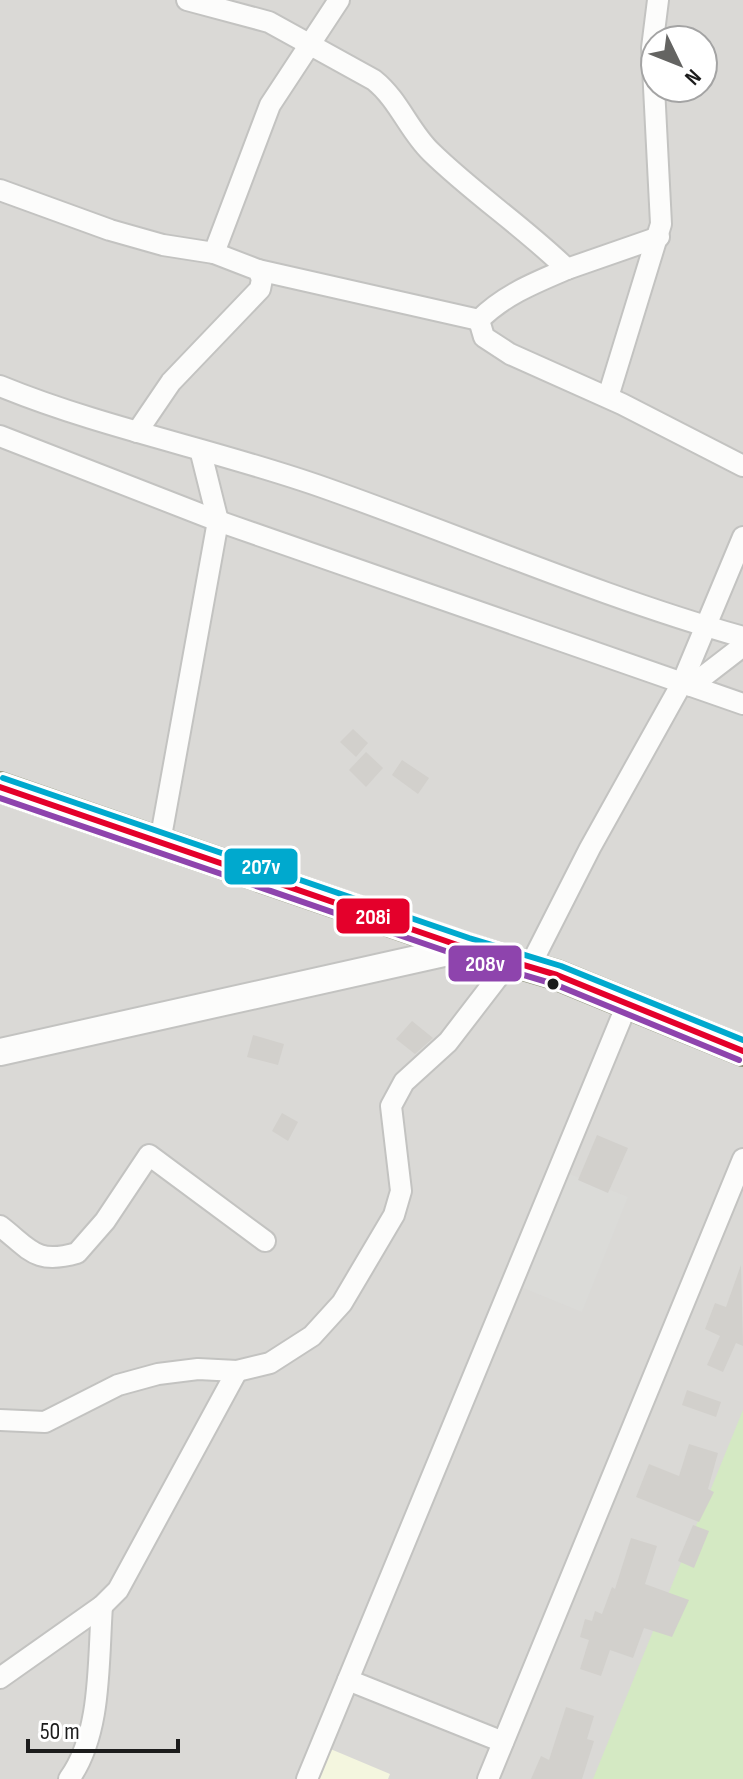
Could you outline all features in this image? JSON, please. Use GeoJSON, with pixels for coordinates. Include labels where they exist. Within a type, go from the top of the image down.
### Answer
{"type":"FeatureCollection","features":[{"type":"Feature","properties":{"kind":"main road"},"geometry":{"type":"LineString","coordinates":[[0,787],[466,948],[520,963],[628,1002],[743,1051]]}},
{"type":"Feature","properties":{"kind":"street"},"geometry":{"type":"LineString","coordinates":[[187,0],[219,6],[269,22],[312,43],[390,93],[429,150],[535,238],[567,269]]}},
{"type":"Feature","properties":{"kind":"street"},"geometry":{"type":"LineString","coordinates":[[214,253],[270,105],[339,0]]}},
{"type":"Feature","properties":{"kind":"street"},"geometry":{"type":"LineString","coordinates":[[608,397],[659,237],[661,177],[652,48],[658,0]]}},
{"type":"Feature","properties":{"kind":"street"},"geometry":{"type":"LineString","coordinates":[[0,190],[163,245],[214,253],[258,270],[479,320]]}},
{"type":"Feature","properties":{"kind":"street"},"geometry":{"type":"LineString","coordinates":[[479,320],[517,291],[567,269],[659,237]]}},
{"type":"Feature","properties":{"kind":"street"},"geometry":{"type":"LineString","coordinates":[[137,432],[171,382],[260,289],[262,279],[258,270]]}},
{"type":"Feature","properties":{"kind":"street"},"geometry":{"type":"LineString","coordinates":[[479,320],[484,337],[495,345],[608,397],[743,466]]}},
{"type":"Feature","properties":{"kind":"street"},"geometry":{"type":"LineString","coordinates":[[0,386],[201,453],[321,486],[705,626],[743,637]]}},
{"type":"Feature","properties":{"kind":"street"},"geometry":{"type":"LineString","coordinates":[[0,436],[218,521],[743,704]]}},
{"type":"Feature","properties":{"kind":"street"},"geometry":{"type":"LineString","coordinates":[[160,842],[218,521],[201,453]]}},
{"type":"Feature","properties":{"kind":"street"},"geometry":{"type":"LineString","coordinates":[[0,1420],[45,1422],[118,1385],[158,1374],[198,1369],[237,1371],[270,1363],[312,1336],[342,1303],[394,1215],[401,1191],[391,1106],[404,1082],[448,1042],[520,963],[686,684],[705,626],[743,537]]}},
{"type":"Feature","properties":{"kind":"street"},"geometry":{"type":"LineString","coordinates":[[686,684],[743,646]]}},
{"type":"Feature","properties":{"kind":"street"},"geometry":{"type":"LineString","coordinates":[[0,1052],[466,948]]}},
{"type":"Feature","properties":{"kind":"street"},"geometry":{"type":"LineString","coordinates":[[307,1779],[628,1002]]}},
{"type":"Feature","properties":{"kind":"street"},"geometry":{"type":"LineString","coordinates":[[0,1226],[29,1252],[40,1257],[77,1253],[105,1221],[149,1155],[265,1241]]}},
{"type":"Feature","properties":{"kind":"street"},"geometry":{"type":"LineString","coordinates":[[488,1779],[743,1159]]}},
{"type":"Feature","properties":{"kind":"street"},"geometry":{"type":"LineString","coordinates":[[0,1678],[102,1606],[118,1590],[237,1371]]}},
{"type":"Feature","properties":{"kind":"street"},"geometry":{"type":"LineString","coordinates":[[69,1779],[80,1764],[90,1727],[102,1606]]}},
{"type":"Feature","properties":{"kind":"street"},"geometry":{"type":"LineString","coordinates":[[348,1680],[503,1742]]}},
{"type":"Feature","properties":{"kind":"shaded area"},"geometry":{"type":"Polygon","coordinates":[[[0,0],[743,0],[743,1779],[0,1779],[0,0]]]}},
{"type":"Feature","properties":{"kind":"shaded area"},"geometry":{"type":"Polygon","coordinates":[[[567,1173],[628,1197],[582,1312],[521,1287],[567,1173]]]}},
{"type":"Feature","properties":{"kind":"shaded area"},"geometry":{"type":"Polygon","coordinates":[[[321,1745],[390,1774],[388,1779],[307,1779],[321,1745]]]}},
{"type":"Feature","properties":{"kind":"green space"},"geometry":{"type":"Polygon","coordinates":[[[743,1410],[743,1779],[593,1779],[743,1410]]]}},
{"type":"Feature","properties":{"kind":"building"},"geometry":{"type":"Polygon","coordinates":[[[353,729],[368,743],[356,757],[340,742],[353,729]]]}},
{"type":"Feature","properties":{"kind":"building"},"geometry":{"type":"Polygon","coordinates":[[[366,752],[383,768],[366,787],[349,770],[366,752]]]}},
{"type":"Feature","properties":{"kind":"building"},"geometry":{"type":"Polygon","coordinates":[[[402,760],[429,778],[418,794],[392,775],[402,760]]]}},
{"type":"Feature","properties":{"kind":"building"},"geometry":{"type":"Polygon","coordinates":[[[412,1021],[433,1038],[415,1054],[396,1039],[412,1021]]]}},
{"type":"Feature","properties":{"kind":"building"},"geometry":{"type":"Polygon","coordinates":[[[253,1035],[284,1044],[278,1065],[247,1057],[253,1035]]]}},
{"type":"Feature","properties":{"kind":"building"},"geometry":{"type":"Polygon","coordinates":[[[282,1113],[298,1122],[288,1141],[272,1131],[282,1113]]]}},
{"type":"Feature","properties":{"kind":"building"},"geometry":{"type":"Polygon","coordinates":[[[597,1135],[628,1148],[608,1193],[578,1180],[597,1135]]]}},
{"type":"Feature","properties":{"kind":"building"},"geometry":{"type":"Polygon","coordinates":[[[741,1265],[743,1346],[736,1343],[723,1372],[707,1365],[720,1336],[705,1329],[715,1303],[726,1307],[741,1265]]]}},
{"type":"Feature","properties":{"kind":"building"},"geometry":{"type":"Polygon","coordinates":[[[687,1390],[721,1402],[716,1417],[682,1405],[687,1390]]]}},
{"type":"Feature","properties":{"kind":"building"},"geometry":{"type":"Polygon","coordinates":[[[689,1444],[718,1453],[708,1489],[714,1492],[699,1522],[636,1497],[649,1464],[679,1476],[689,1444]]]}},
{"type":"Feature","properties":{"kind":"building"},"geometry":{"type":"Polygon","coordinates":[[[693,1525],[709,1531],[694,1568],[678,1561],[693,1525]]]}},
{"type":"Feature","properties":{"kind":"building"},"geometry":{"type":"Polygon","coordinates":[[[631,1538],[657,1546],[645,1584],[689,1600],[672,1637],[644,1628],[633,1658],[610,1650],[601,1676],[580,1669],[589,1640],[580,1637],[585,1619],[592,1621],[595,1611],[602,1614],[612,1587],[615,1589],[631,1538]]]}},
{"type":"Feature","properties":{"kind":"building"},"geometry":{"type":"Polygon","coordinates":[[[566,1707],[594,1716],[587,1739],[594,1741],[582,1779],[531,1779],[541,1756],[549,1760],[566,1707]]]}},
{"type":"Feature","properties":{"kind":"transit line","name":"207v"},"geometry":{"type":"LineString","coordinates":[[3,778],[469,938],[561,966],[743,1040]]}},
{"type":"Feature","properties":{"kind":"transit line","name":"208i"},"geometry":{"type":"LineString","coordinates":[[0,787],[466,948],[557,975],[743,1051]]}},
{"type":"Feature","properties":{"kind":"transit line","name":"208v"},"geometry":{"type":"LineString","coordinates":[[0,798],[463,957],[554,984],[739,1060]]}}]}
